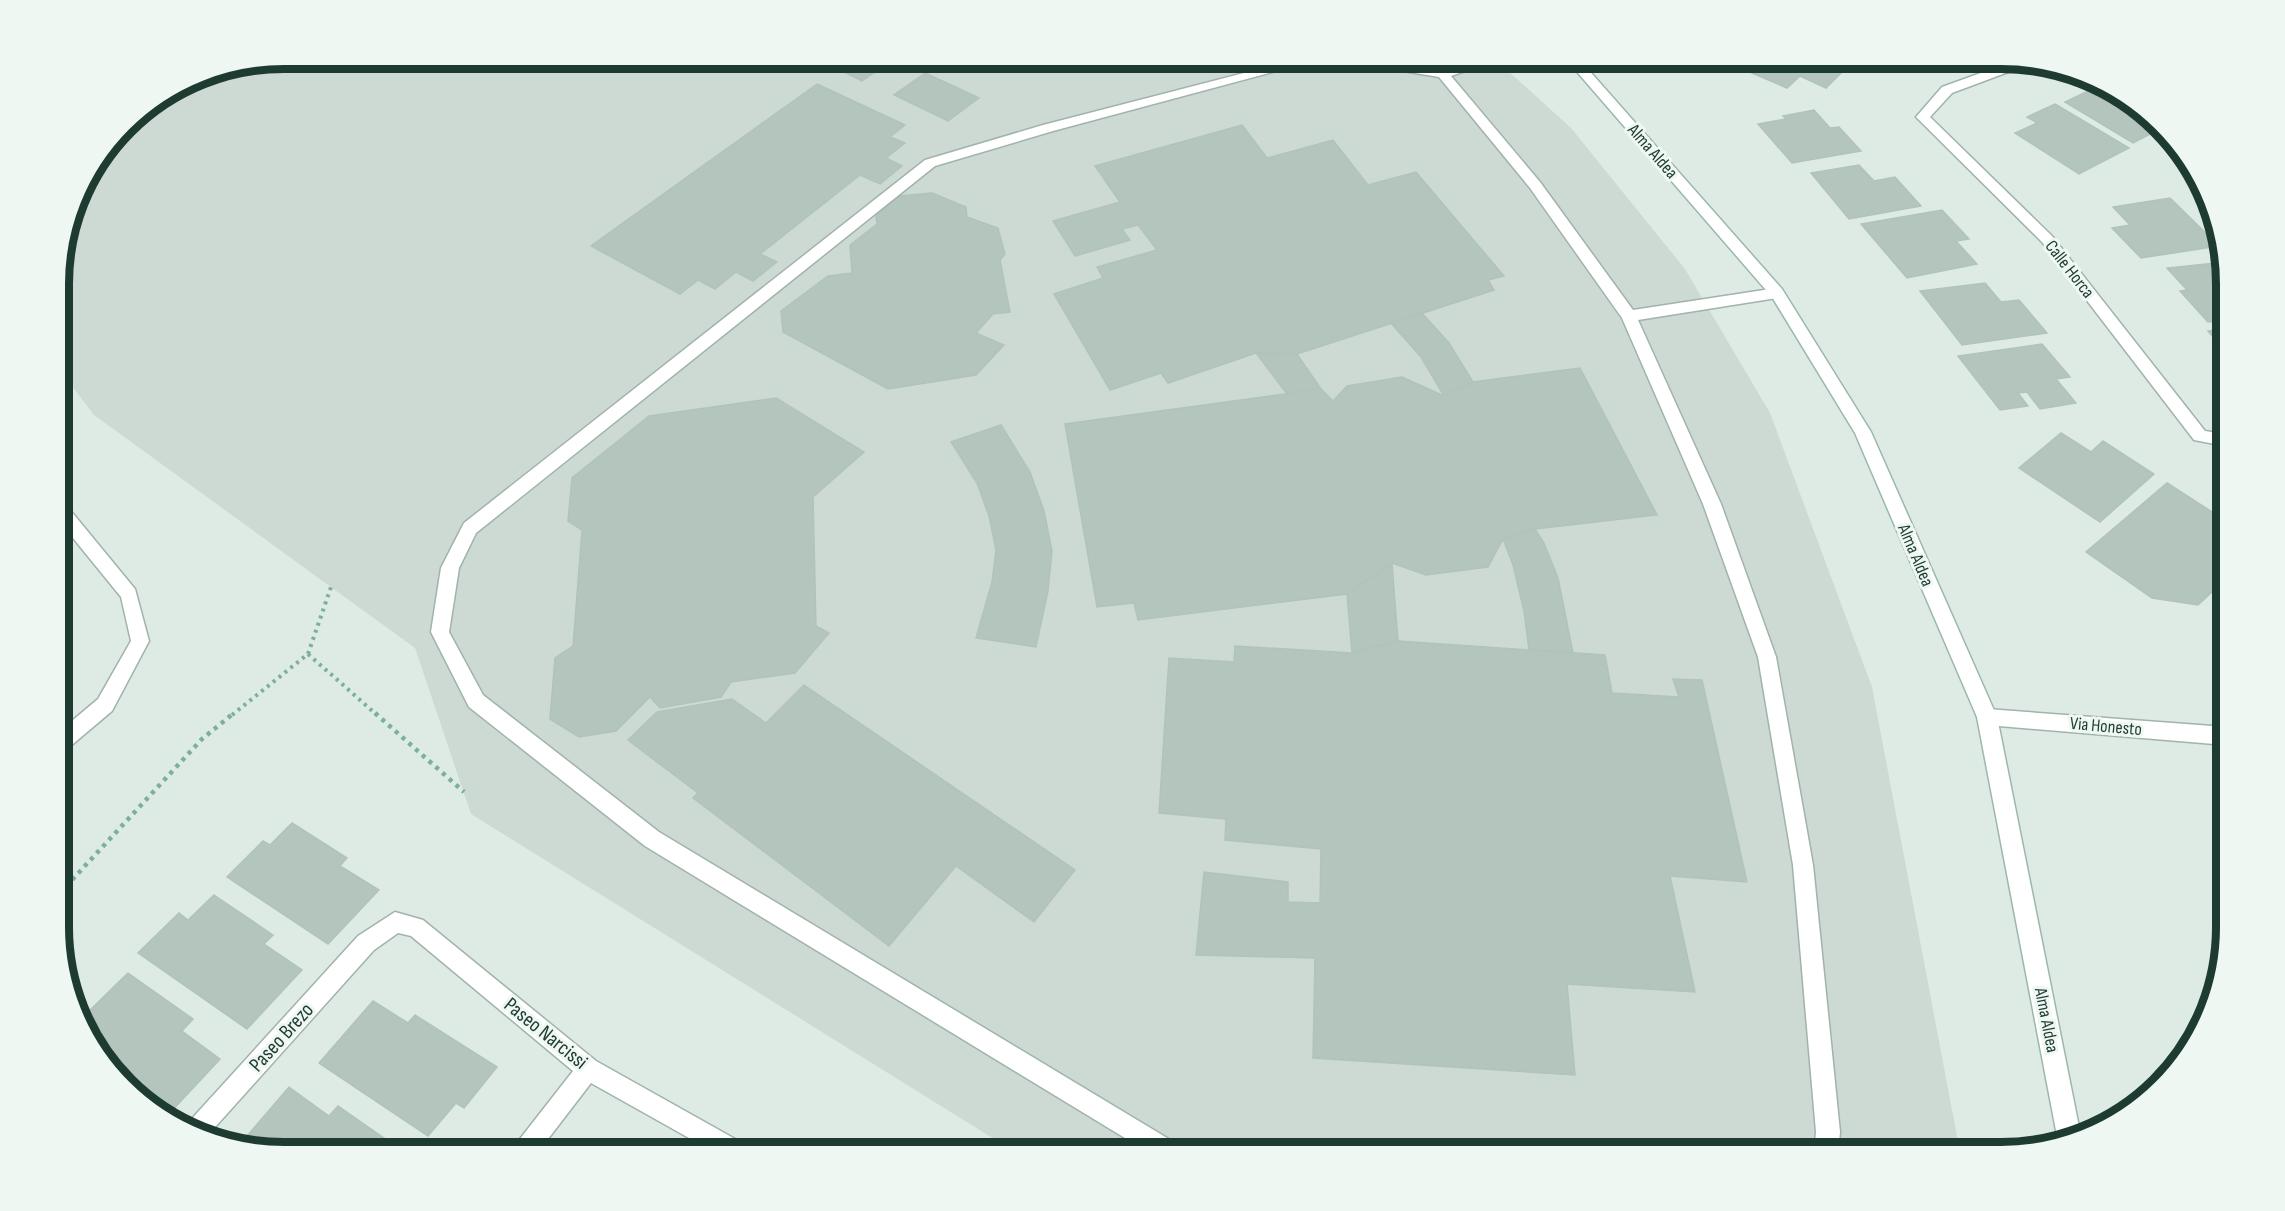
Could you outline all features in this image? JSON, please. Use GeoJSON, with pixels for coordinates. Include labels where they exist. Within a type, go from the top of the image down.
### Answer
{"type":"FeatureCollection","features":[{"type":"Feature","properties":{"kind":"street"},"geometry":{"type":"LineString","coordinates":[[1152,1142],[652,839],[476,701],[440,632],[450,568],[470,528],[930,162],[1048,128],[1276,69]]}},
{"type":"Feature","properties":{"kind":"street"},"geometry":{"type":"LineString","coordinates":[[1414,69],[1443,74],[1459,69]]}},
{"type":"Feature","properties":{"kind":"street","name":"Alma Aldea"},"geometry":{"type":"LineString","coordinates":[[1581,69],[1777,293],[1863,432],[1987,717],[2068,1132]]}},
{"type":"Feature","properties":{"kind":"street","name":"Calle Horca"},"geometry":{"type":"LineString","coordinates":[[2005,69],[1947,90],[1923,117],[2047,239],[2200,436],[2216,439]]}},
{"type":"Feature","properties":{"kind":"street"},"geometry":{"type":"LineString","coordinates":[[1443,74],[1535,185],[1629,316],[1712,504],[1767,657],[1803,865],[1828,1132],[1827,1142]]}},
{"type":"Feature","properties":{"kind":"street"},"geometry":{"type":"LineString","coordinates":[[1629,316],[1777,293]]}},
{"type":"Feature","properties":{"kind":"street"},"geometry":{"type":"LineString","coordinates":[[69,521],[129,594],[140,641],[105,705],[69,735]]}},
{"type":"Feature","properties":{"kind":"street","name":"Via Honesto"},"geometry":{"type":"LineString","coordinates":[[1987,717],[2216,735]]}},
{"type":"Feature","properties":{"kind":"street","name":"Paseo Narcissi"},"geometry":{"type":"LineString","coordinates":[[366,943],[394,922],[416,927],[588,1069],[718,1142]]}},
{"type":"Feature","properties":{"kind":"street","name":"Paseo Brezo"},"geometry":{"type":"LineString","coordinates":[[201,1126],[366,943]]}},
{"type":"Feature","properties":{"kind":"street"},"geometry":{"type":"LineString","coordinates":[[532,1142],[588,1069]]}},
{"type":"Feature","properties":{"kind":"path"},"geometry":{"type":"LineString","coordinates":[[69,883],[202,739],[308,654],[331,587]]}},
{"type":"Feature","properties":{"kind":"path"},"geometry":{"type":"LineString","coordinates":[[308,654],[464,792]]}},
{"type":"Feature","properties":{"kind":"shaded area"},"geometry":{"type":"Polygon","coordinates":[[[270,69],[1506,69],[1571,128],[1685,269],[1770,413],[1872,687],[1958,1142],[999,1142],[471,814],[415,648],[94,415],[69,382],[69,270],[76,228],[85,201],[105,164],[142,122],[164,105],[189,91],[228,76],[270,69]]]}},
{"type":"Feature","properties":{"kind":"building"},"geometry":{"type":"Polygon","coordinates":[[[837,69],[879,69],[862,81],[837,69]]]}},
{"type":"Feature","properties":{"kind":"building"},"geometry":{"type":"Polygon","coordinates":[[[1742,69],[1844,70],[1826,88],[1800,76],[1787,88],[1742,69]]]}},
{"type":"Feature","properties":{"kind":"building"},"geometry":{"type":"Polygon","coordinates":[[[925,73],[979,98],[948,121],[894,95],[925,73]]]}},
{"type":"Feature","properties":{"kind":"building"},"geometry":{"type":"Polygon","coordinates":[[[817,84],[905,125],[890,137],[905,143],[886,158],[902,166],[880,184],[860,175],[760,254],[777,262],[753,281],[736,272],[715,289],[698,280],[680,294],[591,246],[817,84]]]}},
{"type":"Feature","properties":{"kind":"building"},"geometry":{"type":"Polygon","coordinates":[[[2090,90],[2099,95],[2101,94],[2121,105],[2153,132],[2133,143],[2065,102],[2090,90]]]}},
{"type":"Feature","properties":{"kind":"building"},"geometry":{"type":"Polygon","coordinates":[[[2055,104],[2129,148],[2079,174],[2015,133],[2037,123],[2027,117],[2055,104]]]}},
{"type":"Feature","properties":{"kind":"building"},"geometry":{"type":"Polygon","coordinates":[[[1814,110],[1830,128],[1839,127],[1861,151],[1792,163],[1758,124],[1786,119],[1783,116],[1814,110]]]}},
{"type":"Feature","properties":{"kind":"building"},"geometry":{"type":"Polygon","coordinates":[[[1242,125],[1267,158],[1333,140],[1368,185],[1416,172],[1504,276],[1488,280],[1494,290],[1297,354],[1256,353],[1168,383],[1161,373],[1110,390],[1054,294],[1103,278],[1097,267],[1157,250],[1138,225],[1122,229],[1130,240],[1075,256],[1053,221],[1120,202],[1095,166],[1242,125]]]}},
{"type":"Feature","properties":{"kind":"building"},"geometry":{"type":"Polygon","coordinates":[[[1859,165],[1874,181],[1895,177],[1921,206],[1849,219],[1811,173],[1859,165]]]}},
{"type":"Feature","properties":{"kind":"building"},"geometry":{"type":"Polygon","coordinates":[[[932,193],[966,207],[967,217],[998,228],[1005,254],[1000,260],[1010,312],[993,314],[976,333],[1004,345],[976,375],[888,389],[783,332],[781,311],[828,276],[852,273],[850,245],[877,224],[876,216],[899,196],[932,193]]]}},
{"type":"Feature","properties":{"kind":"building"},"geometry":{"type":"Polygon","coordinates":[[[2170,198],[2211,238],[2213,247],[2141,258],[2112,228],[2130,225],[2113,207],[2170,198]]]}},
{"type":"Feature","properties":{"kind":"building"},"geometry":{"type":"Polygon","coordinates":[[[1942,210],[1969,239],[1956,241],[1977,264],[1907,278],[1861,224],[1942,210]]]}},
{"type":"Feature","properties":{"kind":"building"},"geometry":{"type":"Polygon","coordinates":[[[2215,263],[2216,321],[2208,322],[2180,291],[2187,290],[2167,268],[2215,263]]]}},
{"type":"Feature","properties":{"kind":"building"},"geometry":{"type":"Polygon","coordinates":[[[1985,283],[2001,302],[2019,300],[2047,333],[1962,345],[1920,291],[1985,283]]]}},
{"type":"Feature","properties":{"kind":"building"},"geometry":{"type":"Polygon","coordinates":[[[1422,313],[1449,343],[1473,382],[1444,396],[1421,357],[1391,323],[1422,313]]]}},
{"type":"Feature","properties":{"kind":"building"},"geometry":{"type":"Polygon","coordinates":[[[2216,330],[2216,340],[2208,331],[2216,330]]]}},
{"type":"Feature","properties":{"kind":"building"},"geometry":{"type":"Polygon","coordinates":[[[2042,344],[2070,377],[2056,379],[2076,403],[2040,409],[2027,392],[2018,393],[2028,406],[2000,410],[1958,356],[2042,344]]]}},
{"type":"Feature","properties":{"kind":"building"},"geometry":{"type":"Polygon","coordinates":[[[1256,353],[1297,354],[1321,389],[1287,394],[1256,353]]]}},
{"type":"Feature","properties":{"kind":"building"},"geometry":{"type":"Polygon","coordinates":[[[1580,368],[1657,515],[1535,529],[1503,539],[1488,567],[1426,575],[1392,563],[1347,594],[1138,620],[1134,603],[1097,607],[1065,424],[1321,389],[1333,401],[1347,386],[1402,377],[1444,396],[1473,382],[1580,368]]]}},
{"type":"Feature","properties":{"kind":"building"},"geometry":{"type":"Polygon","coordinates":[[[776,398],[864,452],[813,497],[816,626],[829,633],[795,673],[731,682],[721,697],[660,708],[650,697],[616,731],[579,737],[550,719],[555,658],[573,646],[582,530],[568,521],[572,478],[649,416],[776,398]]]}},
{"type":"Feature","properties":{"kind":"building"},"geometry":{"type":"Polygon","coordinates":[[[1001,425],[1030,472],[1044,511],[1052,551],[1048,591],[1036,647],[976,638],[992,582],[996,550],[989,516],[977,483],[951,442],[1001,425]]]}},
{"type":"Feature","properties":{"kind":"building"},"geometry":{"type":"Polygon","coordinates":[[[2061,433],[2091,452],[2103,441],[2154,474],[2100,522],[2019,468],[2061,433]]]}},
{"type":"Feature","properties":{"kind":"building"},"geometry":{"type":"Polygon","coordinates":[[[2167,483],[2216,514],[2216,520],[2212,524],[2216,526],[2216,588],[2198,605],[2152,598],[2086,552],[2167,483]]]}},
{"type":"Feature","properties":{"kind":"building"},"geometry":{"type":"Polygon","coordinates":[[[1535,529],[1544,543],[1558,578],[1573,653],[1529,650],[1524,611],[1513,565],[1503,539],[1535,529]]]}},
{"type":"Feature","properties":{"kind":"building"},"geometry":{"type":"Polygon","coordinates":[[[1392,563],[1398,641],[1352,653],[1347,594],[1392,563]]]}},
{"type":"Feature","properties":{"kind":"building"},"geometry":{"type":"Polygon","coordinates":[[[1398,641],[1605,655],[1612,693],[1679,697],[1673,679],[1702,680],[1747,882],[1670,876],[1695,992],[1567,984],[1575,1075],[1313,1058],[1315,958],[1196,955],[1204,872],[1288,882],[1288,902],[1320,903],[1321,849],[1225,840],[1226,819],[1159,813],[1169,658],[1234,662],[1235,646],[1352,653],[1398,641]]]}},
{"type":"Feature","properties":{"kind":"building"},"geometry":{"type":"Polygon","coordinates":[[[804,685],[1075,870],[1034,922],[956,866],[889,946],[693,798],[698,793],[628,740],[657,712],[732,699],[766,723],[804,685]]]}},
{"type":"Feature","properties":{"kind":"building"},"geometry":{"type":"Polygon","coordinates":[[[292,823],[347,858],[340,866],[379,890],[328,944],[227,877],[263,841],[270,845],[292,823]]]}},
{"type":"Feature","properties":{"kind":"building"},"geometry":{"type":"Polygon","coordinates":[[[214,895],[273,935],[264,944],[302,970],[247,1029],[138,953],[179,913],[188,920],[214,895]]]}},
{"type":"Feature","properties":{"kind":"building"},"geometry":{"type":"Polygon","coordinates":[[[128,973],[193,1019],[182,1031],[220,1059],[172,1111],[142,1089],[122,1069],[105,1047],[87,1013],[128,973]]]}},
{"type":"Feature","properties":{"kind":"building"},"geometry":{"type":"Polygon","coordinates":[[[373,1001],[408,1023],[415,1015],[497,1067],[464,1108],[456,1103],[428,1136],[319,1063],[373,1001]]]}},
{"type":"Feature","properties":{"kind":"building"},"geometry":{"type":"Polygon","coordinates":[[[289,1087],[329,1116],[338,1106],[390,1142],[270,1142],[245,1138],[289,1087]]]}}]}
